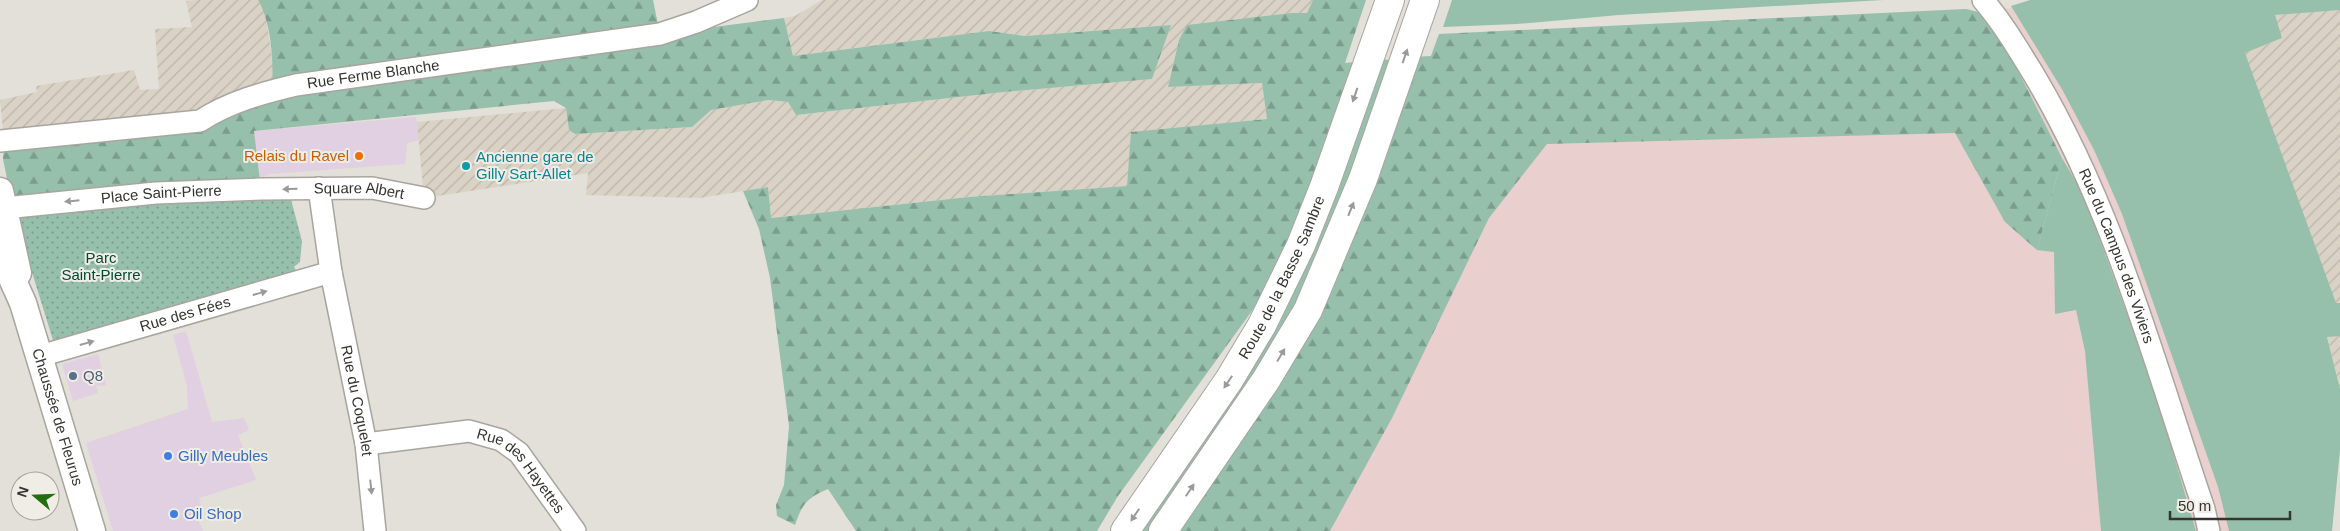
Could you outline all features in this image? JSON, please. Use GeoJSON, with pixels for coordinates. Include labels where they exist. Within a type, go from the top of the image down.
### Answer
{"type":"FeatureCollection","features":[{"type":"Feature","properties":{"kind":"highway","name":"Route de la Basse Sambre"},"geometry":{"type":"LineString","coordinates":[[1125,531],[1229,380],[1262,325],[1301,245],[1324,187],[1390,0]]}},
{"type":"Feature","properties":{"kind":"highway"},"geometry":{"type":"LineString","coordinates":[[1163,531],[1266,380],[1308,310],[1363,179],[1425,0]]}},
{"type":"Feature","properties":{"kind":"main road","name":"Chaussée de Fleurus"},"geometry":{"type":"LineString","coordinates":[[2,199],[15,254],[23,303]]}},
{"type":"Feature","properties":{"kind":"main road","name":"Chaussée de Fleurus"},"geometry":{"type":"LineString","coordinates":[[0,252],[23,303],[92,531]]}},
{"type":"Feature","properties":{"kind":"street","name":"Rue Ferme Blanche"},"geometry":{"type":"LineString","coordinates":[[0,141],[200,121],[225,106],[256,95],[318,80],[386,74],[660,34],[747,0]]}},
{"type":"Feature","properties":{"kind":"street","name":"Rue du Campus des Viviers"},"geometry":{"type":"LineString","coordinates":[[1986,4],[2008,33],[2054,110],[2073,144],[2101,208],[2204,509],[2209,531]]}},
{"type":"Feature","properties":{"kind":"street","name":"Square Albert"},"geometry":{"type":"LineString","coordinates":[[331,272],[319,188],[372,188],[424,198]]}},
{"type":"Feature","properties":{"kind":"street","name":"Place Saint-Pierre"},"geometry":{"type":"LineString","coordinates":[[2,199],[319,188]]}},
{"type":"Feature","properties":{"kind":"street","name":"Rue des Fées"},"geometry":{"type":"LineString","coordinates":[[40,356],[331,272]]}},
{"type":"Feature","properties":{"kind":"street","name":"Rue du Coquelet"},"geometry":{"type":"LineString","coordinates":[[331,272],[366,444],[375,531]]}},
{"type":"Feature","properties":{"kind":"street","name":"Rue des Hayettes"},"geometry":{"type":"LineString","coordinates":[[366,444],[469,431],[501,440],[510,444],[519,453],[575,531]]}},
{"type":"Feature","properties":{"kind":"shaded area"},"geometry":{"type":"Polygon","coordinates":[[[258,0],[265,11],[274,70],[272,87],[200,116],[4,141],[0,100],[37,92],[36,86],[134,70],[140,90],[159,89],[155,29],[192,27],[186,1],[258,0]]]}},
{"type":"Feature","properties":{"kind":"shaded area"},"geometry":{"type":"Polygon","coordinates":[[[822,0],[1313,0],[1307,13],[1292,13],[1179,40],[1168,87],[1262,83],[1267,119],[1132,133],[1127,186],[969,197],[770,218],[768,187],[700,198],[586,195],[588,173],[424,198],[417,122],[566,108],[569,130],[575,134],[692,127],[710,110],[768,100],[788,102],[796,115],[1004,92],[1152,79],[1171,25],[1025,36],[989,31],[793,56],[784,18],[795,16],[822,0]]]}},
{"type":"Feature","properties":{"kind":"shaded area"},"geometry":{"type":"Polygon","coordinates":[[[2013,8],[2063,91],[2095,152],[2122,214],[2218,487],[2229,531],[1177,531],[1414,57],[1431,56],[1439,34],[1966,9],[1978,12],[2013,8]]]}},
{"type":"Feature","properties":{"kind":"shaded area"},"geometry":{"type":"Polygon","coordinates":[[[2340,10],[2340,303],[2336,304],[2235,57],[2282,38],[2274,15],[2340,10]]]}},
{"type":"Feature","properties":{"kind":"shaded area"},"geometry":{"type":"Polygon","coordinates":[[[416,117],[420,140],[407,143],[405,164],[270,174],[260,178],[254,131],[416,117]]]}},
{"type":"Feature","properties":{"kind":"shaded area"},"geometry":{"type":"Polygon","coordinates":[[[186,331],[212,422],[244,418],[249,430],[238,435],[256,480],[199,498],[201,505],[193,508],[203,531],[113,531],[86,443],[188,409],[187,386],[173,335],[186,331]]]}},
{"type":"Feature","properties":{"kind":"shaded area"},"geometry":{"type":"Polygon","coordinates":[[[2327,336],[2340,336],[2340,389],[2327,336]]]}},
{"type":"Feature","properties":{"kind":"shaded area"},"geometry":{"type":"Polygon","coordinates":[[[98,354],[106,385],[96,386],[98,393],[73,401],[62,364],[98,354]]]}},
{"type":"Feature","properties":{"kind":"green space"},"geometry":{"type":"Polygon","coordinates":[[[258,0],[653,0],[660,34],[784,18],[793,56],[989,31],[1025,36],[1171,25],[1152,79],[1004,92],[796,115],[788,102],[768,100],[711,110],[692,127],[575,134],[569,130],[566,108],[554,101],[254,131],[261,189],[11,198],[3,159],[4,141],[184,126],[272,87],[271,42],[266,19],[258,0]]]}},
{"type":"Feature","properties":{"kind":"green space"},"geometry":{"type":"Polygon","coordinates":[[[1313,0],[1366,0],[1345,63],[1354,62],[1302,214],[1254,308],[1118,496],[1097,531],[856,531],[828,489],[806,502],[795,525],[777,516],[776,505],[784,485],[789,426],[770,278],[759,229],[743,191],[768,187],[771,218],[969,197],[1127,186],[1131,132],[1267,119],[1262,83],[1168,87],[1179,40],[1187,25],[1307,13],[1313,0]]]}},
{"type":"Feature","properties":{"kind":"green space"},"geometry":{"type":"Polygon","coordinates":[[[1452,0],[1883,0],[1619,15],[1517,24],[1443,27],[1452,0]]]}},
{"type":"Feature","properties":{"kind":"green space"},"geometry":{"type":"Polygon","coordinates":[[[2030,0],[2340,0],[2340,10],[2275,15],[2282,38],[2245,53],[2336,303],[2340,303],[2340,336],[2327,337],[2340,389],[2340,450],[2332,531],[2229,531],[2218,487],[2122,214],[2095,152],[2063,91],[2011,6],[2030,0]]]}},
{"type":"Feature","properties":{"kind":"green space"},"geometry":{"type":"Polygon","coordinates":[[[1966,9],[1978,12],[2006,47],[2062,158],[2037,250],[2005,222],[1955,133],[1547,144],[1489,218],[1392,418],[1330,531],[1177,531],[1313,317],[1414,57],[1431,56],[1439,34],[1966,9]]]}},
{"type":"Feature","properties":{"kind":"green space"},"geometry":{"type":"Polygon","coordinates":[[[1396,59],[1291,325],[1151,531],[1134,531],[1200,436],[1381,60],[1396,59]]]}},
{"type":"Feature","properties":{"kind":"green space"},"geometry":{"type":"Polygon","coordinates":[[[2062,158],[2083,194],[2152,382],[2196,531],[2101,531],[2085,351],[2076,310],[2055,314],[2054,252],[2037,250],[2062,158]]]}},
{"type":"Feature","properties":{"kind":"green space","name":"Parc Saint-Pierre"},"geometry":{"type":"Polygon","coordinates":[[[289,192],[302,241],[300,262],[294,267],[302,281],[56,350],[14,214],[289,192]]]}},
{"type":"Feature","properties":{"kind":"place","name":"Relais du Ravel"},"geometry":{"type":"Point","coordinates":[359,156]}},
{"type":"Feature","properties":{"kind":"place","name":"Ancienne gare de Gilly Sart-Allet"},"geometry":{"type":"Point","coordinates":[466,166]}},
{"type":"Feature","properties":{"kind":"place","name":"Q8"},"geometry":{"type":"Point","coordinates":[73,376]}},
{"type":"Feature","properties":{"kind":"place","name":"Gilly Meubles"},"geometry":{"type":"Point","coordinates":[168,456]}},
{"type":"Feature","properties":{"kind":"place","name":"Oil Shop"},"geometry":{"type":"Point","coordinates":[174,514]}}]}
